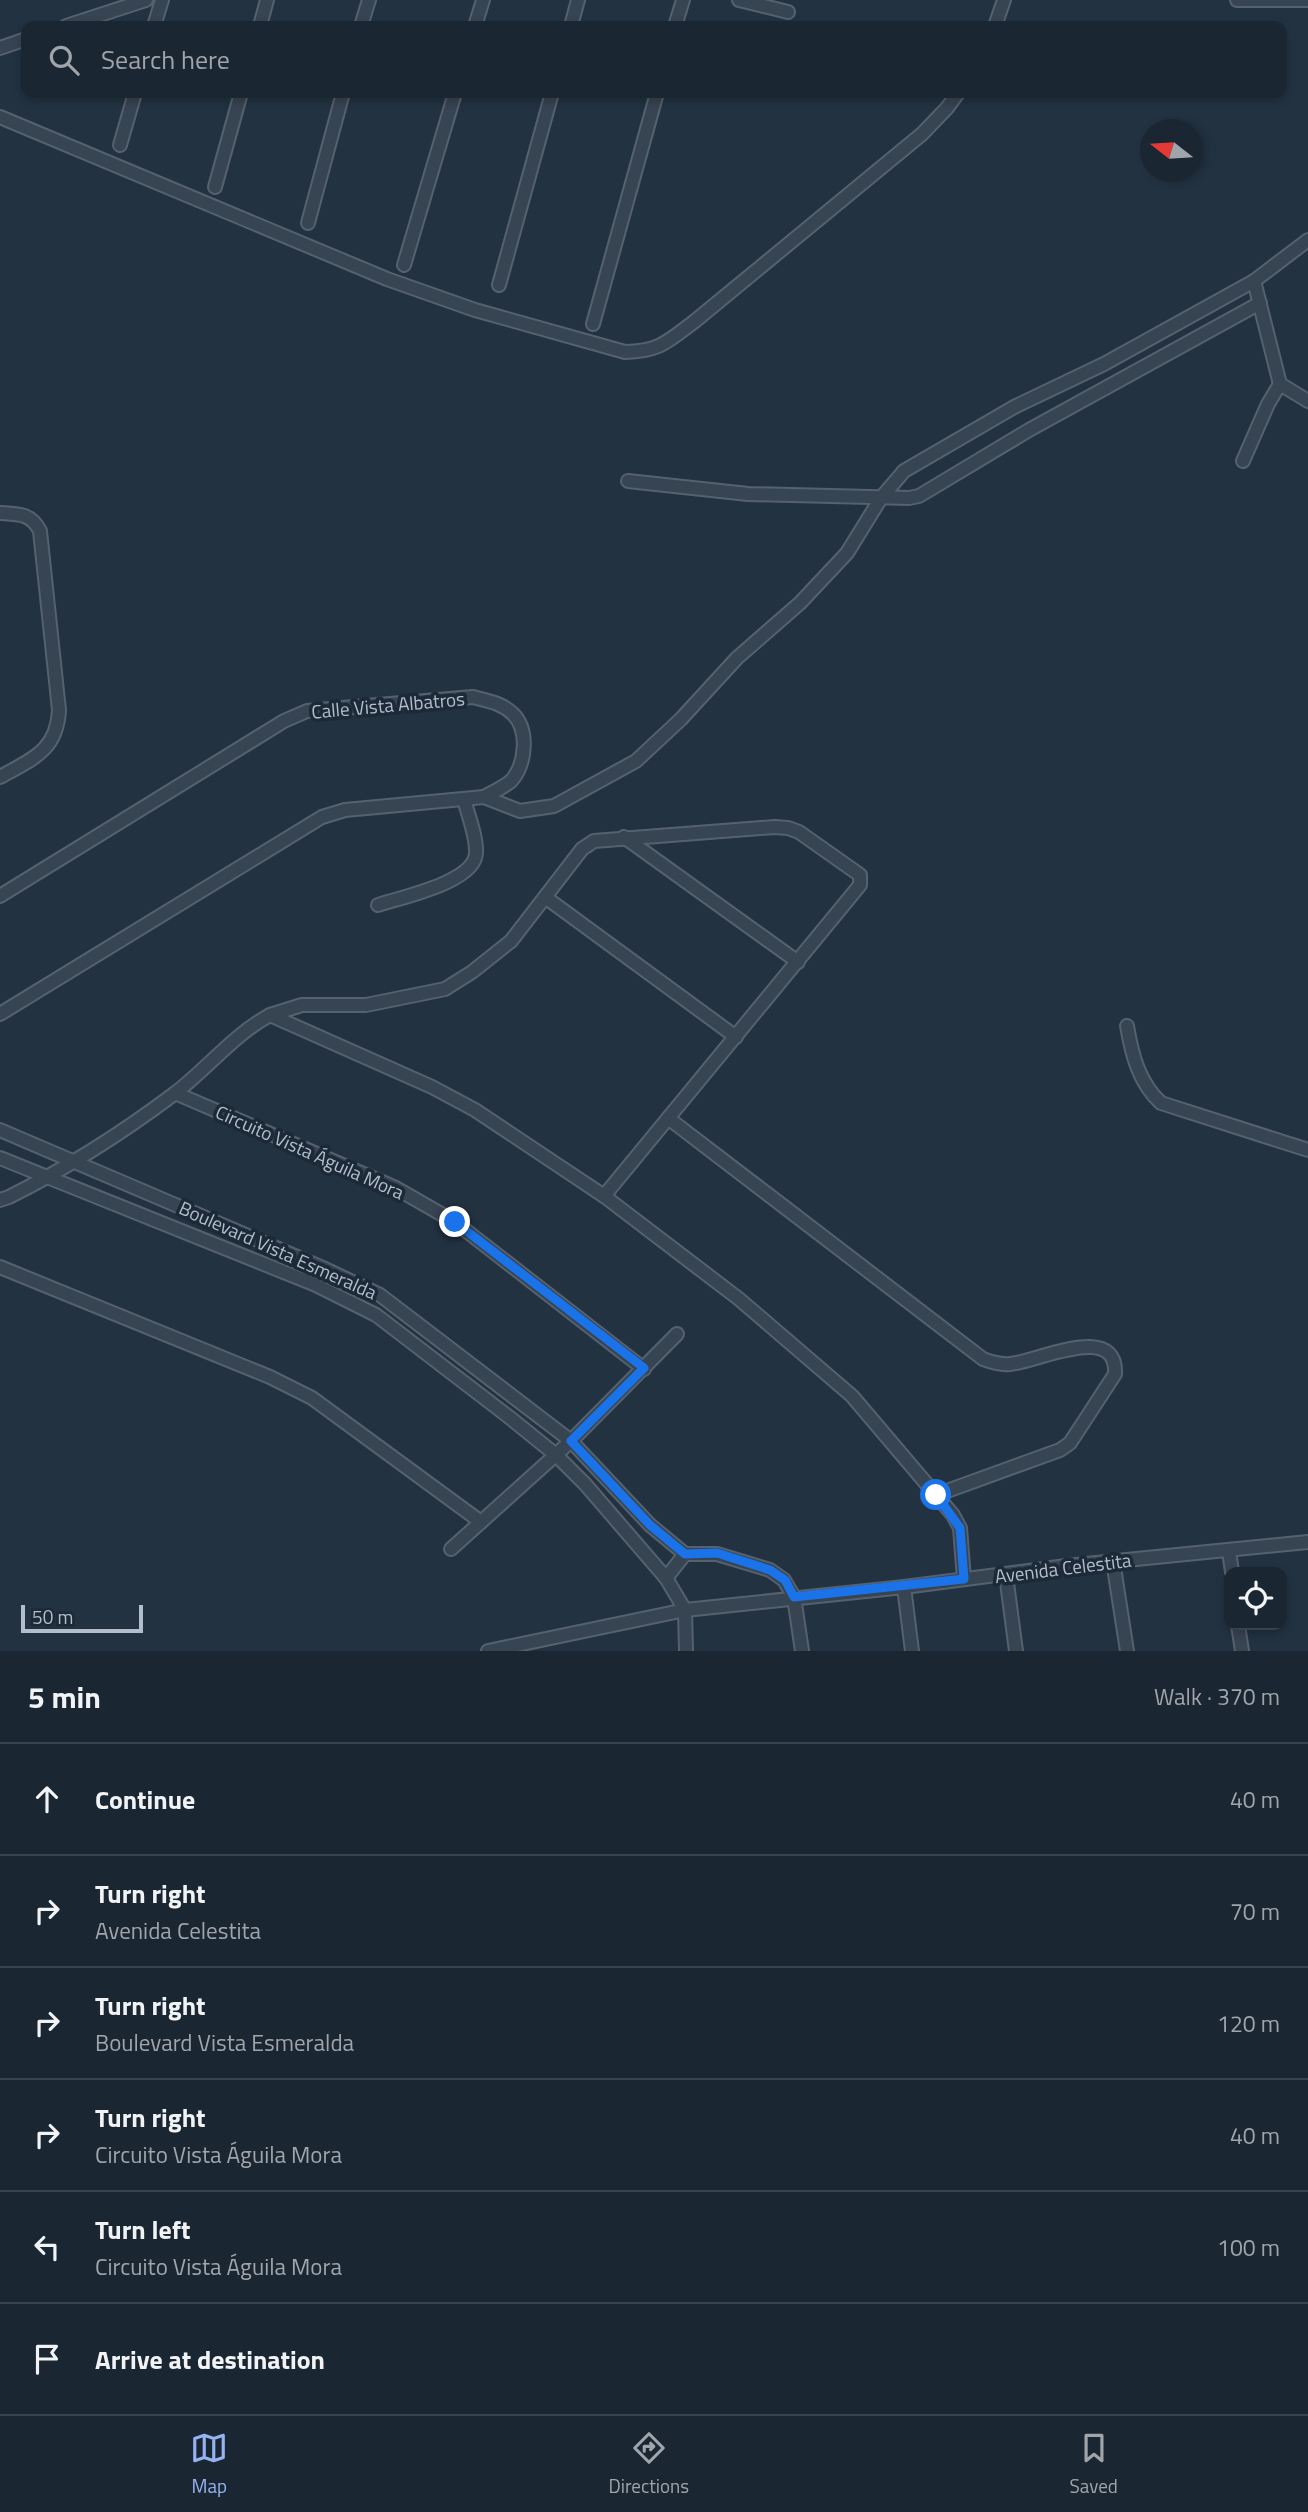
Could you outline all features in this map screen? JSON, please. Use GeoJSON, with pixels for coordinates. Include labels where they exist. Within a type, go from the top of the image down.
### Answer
{"type":"FeatureCollection","features":[{"type":"Feature","properties":{"kind":"street"},"geometry":{"type":"LineString","coordinates":[[81,21],[146,0]]}},
{"type":"Feature","properties":{"kind":"street"},"geometry":{"type":"LineString","coordinates":[[156,21],[162,0]]}},
{"type":"Feature","properties":{"kind":"street"},"geometry":{"type":"LineString","coordinates":[[261,21],[267,0]]}},
{"type":"Feature","properties":{"kind":"street"},"geometry":{"type":"LineString","coordinates":[[363,21],[369,0]]}},
{"type":"Feature","properties":{"kind":"street"},"geometry":{"type":"LineString","coordinates":[[477,21],[483,0]]}},
{"type":"Feature","properties":{"kind":"street"},"geometry":{"type":"LineString","coordinates":[[572,21],[578,0]]}},
{"type":"Feature","properties":{"kind":"street"},"geometry":{"type":"LineString","coordinates":[[677,21],[683,0]]}},
{"type":"Feature","properties":{"kind":"street"},"geometry":{"type":"LineString","coordinates":[[740,0],[788,12]]}},
{"type":"Feature","properties":{"kind":"street"},"geometry":{"type":"LineString","coordinates":[[997,21],[1004,0]]}},
{"type":"Feature","properties":{"kind":"street"},"geometry":{"type":"LineString","coordinates":[[1237,0],[1308,0]]}},
{"type":"Feature","properties":{"kind":"street"},"geometry":{"type":"LineString","coordinates":[[0,48],[21,42]]}},
{"type":"Feature","properties":{"kind":"street"},"geometry":{"type":"LineString","coordinates":[[120,145],[134,98]]}},
{"type":"Feature","properties":{"kind":"street"},"geometry":{"type":"LineString","coordinates":[[215,187],[240,98]]}},
{"type":"Feature","properties":{"kind":"street"},"geometry":{"type":"LineString","coordinates":[[307,223],[342,98]]}},
{"type":"Feature","properties":{"kind":"street"},"geometry":{"type":"LineString","coordinates":[[404,265],[454,98]]}},
{"type":"Feature","properties":{"kind":"street"},"geometry":{"type":"LineString","coordinates":[[499,285],[551,98]]}},
{"type":"Feature","properties":{"kind":"street"},"geometry":{"type":"LineString","coordinates":[[593,324],[656,98]]}},
{"type":"Feature","properties":{"kind":"street"},"geometry":{"type":"LineString","coordinates":[[0,117],[387,279],[475,310],[625,352],[647,351],[663,345],[695,321],[922,134],[954,98]]}},
{"type":"Feature","properties":{"kind":"street"},"geometry":{"type":"LineString","coordinates":[[484,797],[520,811],[554,806],[636,761],[681,719],[737,658],[800,603],[847,553],[881,498],[904,471],[1016,406],[1104,364],[1254,281],[1308,240]]}},
{"type":"Feature","properties":{"kind":"street"},"geometry":{"type":"LineString","coordinates":[[1243,461],[1268,404],[1280,384],[1254,281]]}},
{"type":"Feature","properties":{"kind":"street"},"geometry":{"type":"LineString","coordinates":[[628,481],[748,494],[881,498],[919,496],[1029,430],[1261,303]]}},
{"type":"Feature","properties":{"kind":"street"},"geometry":{"type":"LineString","coordinates":[[1280,384],[1308,401]]}},
{"type":"Feature","properties":{"kind":"street"},"geometry":{"type":"LineString","coordinates":[[0,513],[30,517],[40,531],[59,710],[56,735],[48,747],[0,777]]}},
{"type":"Feature","properties":{"kind":"street","name":"Calle Vista Albatros"},"geometry":{"type":"LineString","coordinates":[[0,896],[284,721],[307,711],[473,697],[499,704],[514,715],[523,730],[524,747],[512,779],[484,797],[345,810],[322,817],[0,1014]]}},
{"type":"Feature","properties":{"kind":"street"},"geometry":{"type":"LineString","coordinates":[[378,905],[455,879],[473,865],[477,852],[464,799]]}},
{"type":"Feature","properties":{"kind":"street"},"geometry":{"type":"LineString","coordinates":[[0,1200],[76,1161],[175,1093],[254,1024],[270,1015],[302,1005],[366,1004],[445,989],[472,972],[511,941],[582,849],[594,841],[788,828],[799,832],[860,875],[860,885],[604,1196]]}},
{"type":"Feature","properties":{"kind":"street"},"geometry":{"type":"LineString","coordinates":[[624,837],[798,962]]}},
{"type":"Feature","properties":{"kind":"street"},"geometry":{"type":"LineString","coordinates":[[545,897],[736,1037]]}},
{"type":"Feature","properties":{"kind":"street"},"geometry":{"type":"LineString","coordinates":[[270,1015],[432,1087],[475,1110],[604,1196],[739,1299],[852,1396],[936,1495],[960,1528],[964,1579]]}},
{"type":"Feature","properties":{"kind":"street"},"geometry":{"type":"LineString","coordinates":[[1127,1026],[1131,1048],[1142,1079],[1150,1093],[1161,1103],[1308,1150]]}},
{"type":"Feature","properties":{"kind":"street","name":"Circuito Vista Águila Mora"},"geometry":{"type":"LineString","coordinates":[[175,1093],[394,1187],[455,1222],[644,1368]]}},
{"type":"Feature","properties":{"kind":"street"},"geometry":{"type":"LineString","coordinates":[[668,1118],[983,1359],[1009,1364],[1086,1346],[1111,1353],[1116,1363],[1115,1374],[1070,1443],[1060,1450],[936,1495]]}},
{"type":"Feature","properties":{"kind":"street","name":"Boulevard Vista Esmeralda"},"geometry":{"type":"LineString","coordinates":[[0,1130],[380,1295],[571,1441],[650,1525],[685,1554]]}},
{"type":"Feature","properties":{"kind":"street","name":"Boulevard Vista Esmeralda"},"geometry":{"type":"LineString","coordinates":[[0,1158],[316,1285],[376,1315],[556,1455],[585,1484],[666,1578],[685,1610]]}},
{"type":"Feature","properties":{"kind":"street"},"geometry":{"type":"LineString","coordinates":[[0,1267],[270,1377],[312,1398],[481,1522]]}},
{"type":"Feature","properties":{"kind":"street"},"geometry":{"type":"LineString","coordinates":[[451,1549],[571,1441],[677,1334]]}},
{"type":"Feature","properties":{"kind":"street","name":"Avenida Celestita"},"geometry":{"type":"LineString","coordinates":[[488,1651],[685,1610],[1113,1561],[1308,1542]]}},
{"type":"Feature","properties":{"kind":"street"},"geometry":{"type":"LineString","coordinates":[[1229,1551],[1231,1567]]}},
{"type":"Feature","properties":{"kind":"street"},"geometry":{"type":"LineString","coordinates":[[666,1578],[685,1554],[717,1553],[758,1566],[785,1580],[794,1597],[802,1651]]}},
{"type":"Feature","properties":{"kind":"street"},"geometry":{"type":"LineString","coordinates":[[1113,1561],[1126,1651]]}},
{"type":"Feature","properties":{"kind":"street"},"geometry":{"type":"LineString","coordinates":[[1006,1575],[1016,1651]]}},
{"type":"Feature","properties":{"kind":"street"},"geometry":{"type":"LineString","coordinates":[[904,1587],[912,1651]]}},
{"type":"Feature","properties":{"kind":"street"},"geometry":{"type":"LineString","coordinates":[[685,1610],[686,1651]]}},
{"type":"Feature","properties":{"kind":"street"},"geometry":{"type":"LineString","coordinates":[[1239,1630],[1242,1651]]}},
{"type":"Feature","properties":{"kind":"route"},"geometry":{"type":"LineString","coordinates":[[455,1222],[644,1368],[571,1441],[650,1525],[685,1554],[717,1553],[770,1570],[785,1580],[794,1597],[964,1579],[960,1528],[936,1495]]}}]}
